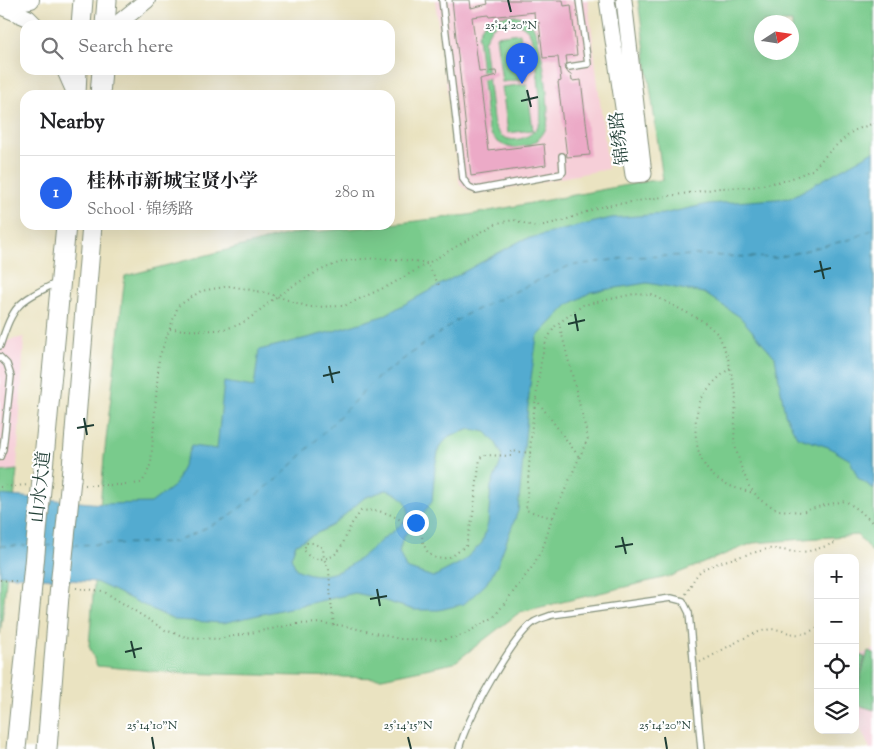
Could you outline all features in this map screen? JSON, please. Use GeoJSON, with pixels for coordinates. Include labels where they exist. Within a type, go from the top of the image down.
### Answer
{"type":"FeatureCollection","features":[{"type":"Feature","properties":{"kind":"main road"},"geometry":{"type":"LineString","coordinates":[[0,5],[31,0]]}},
{"type":"Feature","properties":{"kind":"main road"},"geometry":{"type":"LineString","coordinates":[[81,20],[83,0]]}},
{"type":"Feature","properties":{"kind":"main road"},"geometry":{"type":"LineString","coordinates":[[105,20],[107,0]]}},
{"type":"Feature","properties":{"kind":"main road"},"geometry":{"type":"LineString","coordinates":[[122,20],[146,0]]}},
{"type":"Feature","properties":{"kind":"main road"},"geometry":{"type":"LineString","coordinates":[[0,5],[30,20]]}},
{"type":"Feature","properties":{"kind":"main road"},"geometry":{"type":"LineString","coordinates":[[67,75],[74,90]]}},
{"type":"Feature","properties":{"kind":"main road"},"geometry":{"type":"LineString","coordinates":[[76,90],[77,75]]}},
{"type":"Feature","properties":{"kind":"main road"},"geometry":{"type":"LineString","coordinates":[[100,90],[102,75]]}},
{"type":"Feature","properties":{"kind":"main road","name":"山水大道"},"geometry":{"type":"LineString","coordinates":[[16,749],[25,589],[62,280],[66,230]]}},
{"type":"Feature","properties":{"kind":"main road","name":"山水大道"},"geometry":{"type":"LineString","coordinates":[[47,749],[59,596],[77,482],[92,230]]}},
{"type":"Feature","properties":{"kind":"street","name":"锦绣路"},"geometry":{"type":"LineString","coordinates":[[607,0],[633,175],[644,174],[624,0]]}},
{"type":"Feature","properties":{"kind":"lane"},"geometry":{"type":"LineString","coordinates":[[442,0],[465,183],[476,190],[561,174],[563,172],[562,156]]}},
{"type":"Feature","properties":{"kind":"lane"},"geometry":{"type":"LineString","coordinates":[[569,67],[588,64],[579,0]]}},
{"type":"Feature","properties":{"kind":"lane"},"geometry":{"type":"LineString","coordinates":[[0,346],[10,317],[17,306],[28,297],[62,280]]}},
{"type":"Feature","properties":{"kind":"lane"},"geometry":{"type":"LineString","coordinates":[[0,357],[7,364],[10,376],[4,449],[0,457]]}},
{"type":"Feature","properties":{"kind":"lane"},"geometry":{"type":"LineString","coordinates":[[458,749],[501,663],[525,631],[535,622],[552,615],[671,598],[683,601],[689,613],[702,749]]}},
{"type":"Feature","properties":{"kind":"path"},"geometry":{"type":"LineString","coordinates":[[77,482],[122,485],[141,483],[146,476],[150,463],[159,358],[178,306],[201,291],[230,286],[267,293],[309,307],[344,306],[390,285],[497,223],[514,220],[536,227],[566,220],[608,205],[651,200],[720,188],[752,187],[787,180],[812,170],[853,131],[874,123]]}},
{"type":"Feature","properties":{"kind":"path"},"geometry":{"type":"LineString","coordinates":[[170,329],[208,331],[236,326],[278,296],[316,273],[338,263],[373,259],[405,260],[427,264],[439,285]]}},
{"type":"Feature","properties":{"kind":"path"},"geometry":{"type":"LineString","coordinates":[[552,518],[526,510],[536,399],[546,341],[559,323],[583,305],[634,294],[653,295],[703,321],[719,335],[730,368],[736,395],[734,442],[749,486],[760,500],[778,510],[802,512],[821,506],[846,502],[859,510],[874,524]]}},
{"type":"Feature","properties":{"kind":"path"},"geometry":{"type":"LineString","coordinates":[[76,588],[103,592],[165,630],[186,637],[218,639],[297,624],[322,623],[400,639],[442,640],[463,635],[494,617],[534,566],[544,545],[552,518],[588,438],[559,323]]}},
{"type":"Feature","properties":{"kind":"path"},"geometry":{"type":"LineString","coordinates":[[730,368],[712,383],[700,402],[696,426],[696,445],[702,462],[714,477],[735,488],[755,493]]}},
{"type":"Feature","properties":{"kind":"path"},"geometry":{"type":"LineString","coordinates":[[536,399],[579,458]]}},
{"type":"Feature","properties":{"kind":"path"},"geometry":{"type":"LineString","coordinates":[[334,625],[329,569],[324,559],[323,548],[313,543],[306,544],[304,550],[310,558],[324,559],[337,553],[344,544],[352,524],[361,511],[375,510],[389,514],[422,535],[428,554],[435,558],[449,557],[466,546],[473,515],[480,458],[485,455],[510,456],[512,451],[530,453]]}},
{"type":"Feature","properties":{"kind":"path"},"geometry":{"type":"LineString","coordinates":[[0,487],[38,482]]}},
{"type":"Feature","properties":{"kind":"path"},"geometry":{"type":"LineString","coordinates":[[683,601],[696,577],[702,570],[711,565],[767,549],[776,548],[805,552],[838,542]]}},
{"type":"Feature","properties":{"kind":"path"},"geometry":{"type":"LineString","coordinates":[[0,580],[25,589]]}},
{"type":"Feature","properties":{"kind":"path"},"geometry":{"type":"LineString","coordinates":[[694,665],[758,632],[769,629],[797,635],[814,629]]}},
{"type":"Feature","properties":{"kind":"shaded area"},"geometry":{"type":"Polygon","coordinates":[[[435,0],[588,0],[608,169],[476,194],[460,185],[435,0]]]}},
{"type":"Feature","properties":{"kind":"shaded area"},"geometry":{"type":"Polygon","coordinates":[[[24,337],[17,470],[0,472],[0,342],[24,337]]]}},
{"type":"Feature","properties":{"kind":"shaded area"},"geometry":{"type":"Polygon","coordinates":[[[874,649],[874,749],[870,749],[859,726],[859,655],[874,649]]]}},
{"type":"Feature","properties":{"kind":"green space"},"geometry":{"type":"Polygon","coordinates":[[[638,0],[874,0],[874,554],[857,535],[753,543],[671,576],[520,612],[454,663],[382,678],[176,673],[97,666],[89,646],[104,457],[125,276],[289,234],[334,230],[395,230],[395,223],[468,215],[648,181],[663,180],[638,0]]]}},
{"type":"Feature","properties":{"kind":"green space"},"geometry":{"type":"Polygon","coordinates":[[[502,16],[520,16],[531,23],[539,42],[545,73],[548,104],[547,125],[543,134],[536,141],[528,146],[519,148],[501,144],[493,138],[488,129],[478,36],[485,23],[502,16]],[[508,21],[492,27],[484,41],[494,124],[502,136],[513,140],[524,138],[534,131],[540,122],[541,116],[536,63],[530,34],[523,26],[508,21]]]}},
{"type":"Feature","properties":{"kind":"green space"},"geometry":{"type":"Polygon","coordinates":[[[520,33],[526,79],[502,82],[496,36],[520,33]]]}},
{"type":"Feature","properties":{"kind":"green space"},"geometry":{"type":"Polygon","coordinates":[[[527,84],[533,130],[508,133],[502,87],[527,84]]]}},
{"type":"Feature","properties":{"kind":"green space"},"geometry":{"type":"Polygon","coordinates":[[[17,470],[3,611],[0,634],[0,472],[17,470]]]}},
{"type":"Feature","properties":{"kind":"green space"},"geometry":{"type":"Polygon","coordinates":[[[868,651],[874,653],[874,710],[859,705],[859,683],[868,651]]]}},
{"type":"Feature","properties":{"kind":"green space"},"geometry":{"type":"Polygon","coordinates":[[[859,655],[865,657],[859,678],[859,655]]]}},
{"type":"Feature","properties":{"kind":"water"},"geometry":{"type":"Polygon","coordinates":[[[874,151],[874,489],[858,478],[850,460],[828,447],[797,437],[785,414],[775,357],[740,317],[704,293],[647,283],[591,292],[568,305],[537,337],[530,385],[518,511],[497,566],[486,584],[464,604],[439,610],[414,610],[355,593],[223,623],[174,620],[96,582],[0,575],[0,495],[102,504],[151,503],[175,485],[191,446],[217,449],[224,382],[254,387],[259,350],[334,331],[383,316],[522,240],[611,218],[663,214],[708,204],[790,198],[874,151]],[[471,429],[449,436],[439,448],[435,467],[432,502],[403,537],[399,552],[406,568],[433,577],[462,562],[482,543],[488,523],[491,486],[502,455],[496,443],[486,432],[471,429]],[[386,490],[364,498],[333,525],[296,544],[291,557],[296,569],[309,574],[322,575],[333,573],[364,555],[400,526],[407,517],[408,508],[400,496],[386,490]]]}},
{"type":"Feature","properties":{"kind":"building"},"geometry":{"type":"Polygon","coordinates":[[[452,0],[470,0],[471,8],[488,4],[487,0],[563,0],[564,6],[571,5],[577,55],[566,56],[567,63],[564,67],[571,74],[572,81],[581,80],[590,155],[567,157],[558,82],[561,81],[558,57],[543,58],[539,22],[535,23],[534,12],[472,17],[479,72],[496,71],[497,76],[480,80],[489,151],[544,144],[546,165],[471,176],[452,0]]]}},
{"type":"Feature","properties":{"kind":"ferry route"},"geometry":{"type":"LineString","coordinates":[[72,545],[176,542],[227,518],[282,475],[376,379],[463,316],[569,266],[633,257],[699,255],[776,258],[851,239],[874,229]]}},
{"type":"Feature","properties":{"kind":"ferry route"},"geometry":{"type":"LineString","coordinates":[[45,546],[56,545]]}},
{"type":"Feature","properties":{"kind":"ferry route"},"geometry":{"type":"LineString","coordinates":[[0,546],[26,546]]}},
{"type":"Feature","properties":{"kind":"place","name":"桂林市新城宝贤小学"},"geometry":{"type":"Point","coordinates":[522,84]}}]}
